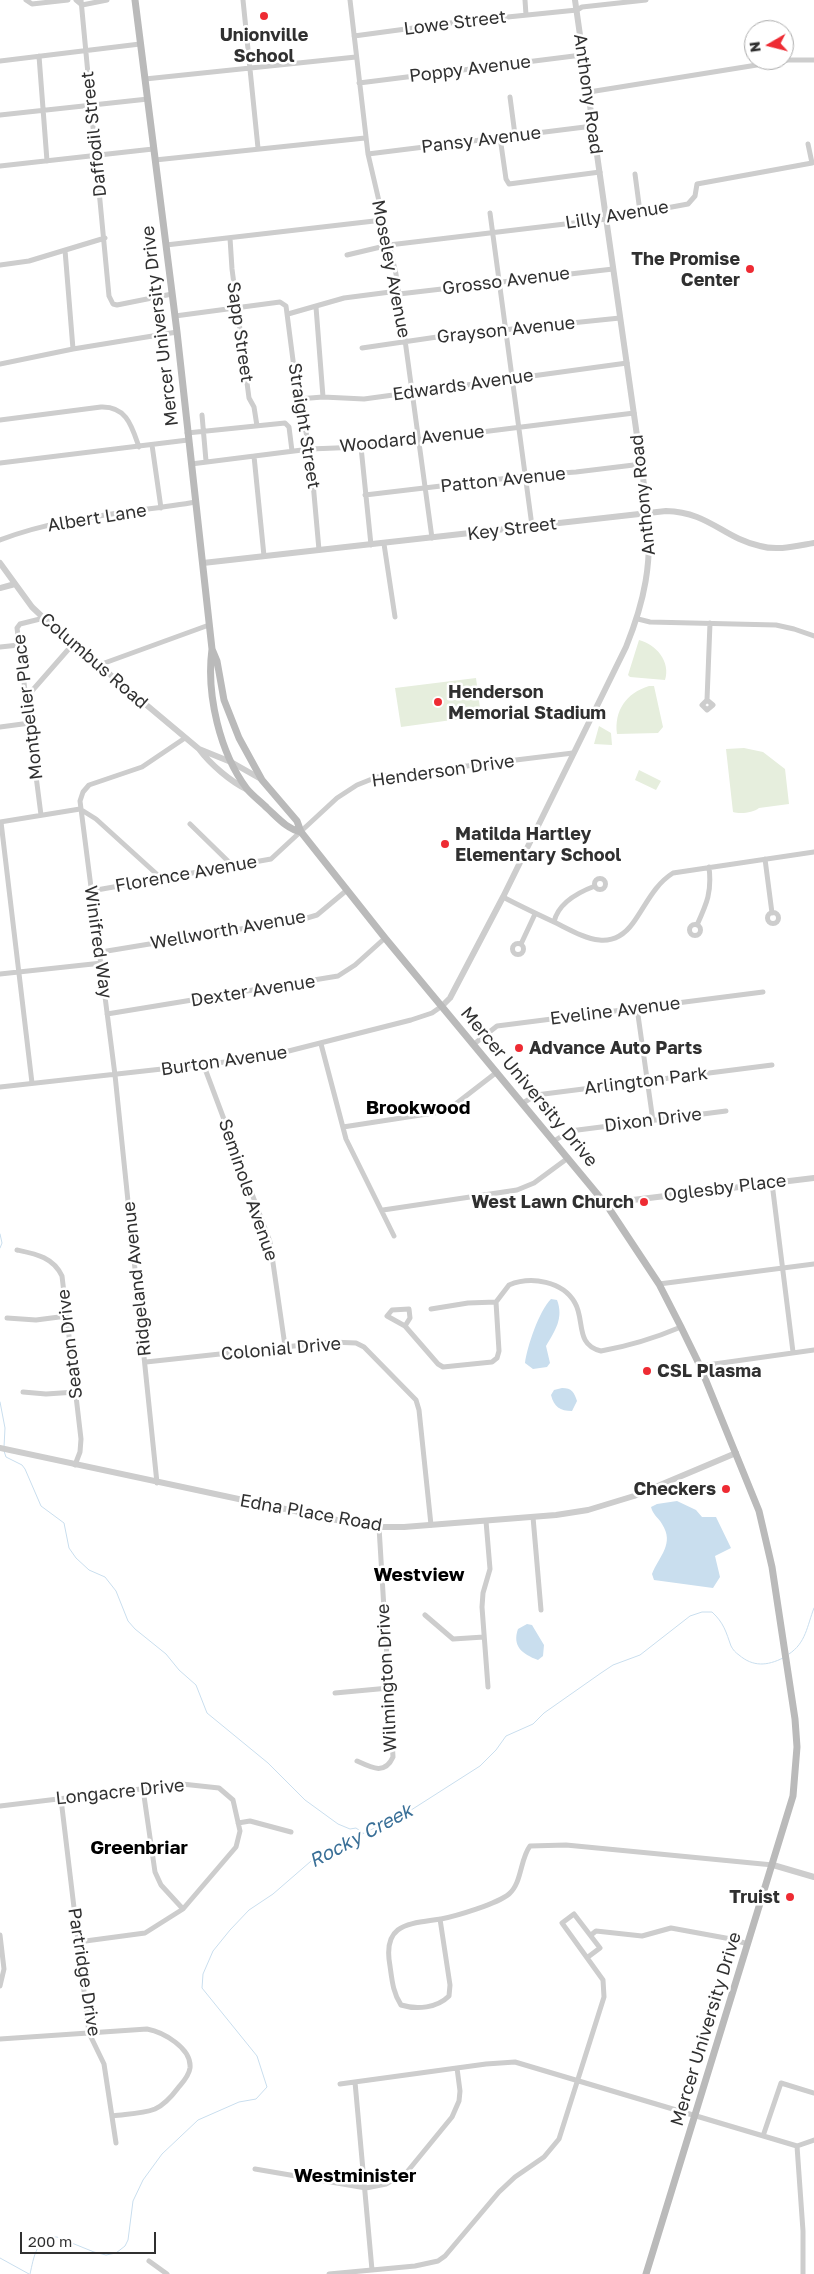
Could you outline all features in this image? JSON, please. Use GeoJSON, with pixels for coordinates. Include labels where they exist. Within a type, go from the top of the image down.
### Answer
{"type":"FeatureCollection","features":[{"type":"Feature","properties":{"kind":"main road","name":"Mercer University Drive"},"geometry":{"type":"LineString","coordinates":[[135,0],[177,332],[212,649],[210,664],[217,724],[231,762],[248,790],[290,830],[301,832]]}},
{"type":"Feature","properties":{"kind":"main road","name":"Mercer University Drive"},"geometry":{"type":"LineString","coordinates":[[212,649],[217,661],[231,720],[262,780],[297,821],[301,832],[385,938],[608,1207],[659,1284],[700,1366],[764,1526],[784,1642],[796,1727],[796,1769],[790,1810],[646,2274]]}},
{"type":"Feature","properties":{"kind":"street"},"geometry":{"type":"LineString","coordinates":[[27,1],[32,4],[68,0]]}},
{"type":"Feature","properties":{"kind":"street"},"geometry":{"type":"LineString","coordinates":[[76,0],[81,2],[106,0]]}},
{"type":"Feature","properties":{"kind":"street"},"geometry":{"type":"LineString","coordinates":[[242,0],[251,68],[258,148]]}},
{"type":"Feature","properties":{"kind":"street","name":"Moseley Avenue"},"geometry":{"type":"LineString","coordinates":[[350,0],[368,154],[399,293],[432,538]]}},
{"type":"Feature","properties":{"kind":"street"},"geometry":{"type":"LineString","coordinates":[[525,0],[526,15]]}},
{"type":"Feature","properties":{"kind":"street","name":"Anthony Road"},"geometry":{"type":"LineString","coordinates":[[442,1006],[450,998],[503,897],[622,655],[638,619],[645,594],[649,565],[650,540],[642,464],[575,0]]}},
{"type":"Feature","properties":{"kind":"street","name":"Lowe Street"},"geometry":{"type":"LineString","coordinates":[[354,36],[646,0]]}},
{"type":"Feature","properties":{"kind":"street","name":"Daffodil Street"},"geometry":{"type":"LineString","coordinates":[[81,2],[105,238],[108,289],[113,304],[172,294]]}},
{"type":"Feature","properties":{"kind":"street"},"geometry":{"type":"LineString","coordinates":[[0,61],[140,44]]}},
{"type":"Feature","properties":{"kind":"street","name":"Poppy Avenue"},"geometry":{"type":"LineString","coordinates":[[359,83],[582,55]]}},
{"type":"Feature","properties":{"kind":"street"},"geometry":{"type":"LineString","coordinates":[[39,56],[41,110],[46,161]]}},
{"type":"Feature","properties":{"kind":"street"},"geometry":{"type":"LineString","coordinates":[[145,79],[356,57]]}},
{"type":"Feature","properties":{"kind":"street"},"geometry":{"type":"LineString","coordinates":[[589,92],[788,60],[814,60]]}},
{"type":"Feature","properties":{"kind":"street"},"geometry":{"type":"LineString","coordinates":[[510,97],[514,135]]}},
{"type":"Feature","properties":{"kind":"street"},"geometry":{"type":"LineString","coordinates":[[0,115],[148,99]]}},
{"type":"Feature","properties":{"kind":"street","name":"Pansy Avenue"},"geometry":{"type":"LineString","coordinates":[[368,154],[593,126]]}},
{"type":"Feature","properties":{"kind":"street"},"geometry":{"type":"LineString","coordinates":[[500,137],[506,179],[509,184],[600,172]]}},
{"type":"Feature","properties":{"kind":"street"},"geometry":{"type":"LineString","coordinates":[[155,160],[366,138]]}},
{"type":"Feature","properties":{"kind":"street","name":"Lilly Avenue"},"geometry":{"type":"LineString","coordinates":[[347,254],[389,245],[606,219],[688,204],[695,196],[697,184],[812,163],[808,144]]}},
{"type":"Feature","properties":{"kind":"street"},"geometry":{"type":"LineString","coordinates":[[0,166],[153,149]]}},
{"type":"Feature","properties":{"kind":"street"},"geometry":{"type":"LineString","coordinates":[[635,174],[640,212]]}},
{"type":"Feature","properties":{"kind":"street"},"geometry":{"type":"LineString","coordinates":[[490,214],[504,330],[532,526]]}},
{"type":"Feature","properties":{"kind":"street"},"geometry":{"type":"LineString","coordinates":[[166,245],[383,220]]}},
{"type":"Feature","properties":{"kind":"street"},"geometry":{"type":"LineString","coordinates":[[0,265],[29,261],[105,238]]}},
{"type":"Feature","properties":{"kind":"street","name":"Sapp Street"},"geometry":{"type":"LineString","coordinates":[[230,238],[249,398],[254,407],[257,426]]}},
{"type":"Feature","properties":{"kind":"street"},"geometry":{"type":"LineString","coordinates":[[65,250],[73,349]]}},
{"type":"Feature","properties":{"kind":"street","name":"Grosso Avenue"},"geometry":{"type":"LineString","coordinates":[[288,314],[344,298],[613,269]]}},
{"type":"Feature","properties":{"kind":"street","name":"Straight Street"},"geometry":{"type":"LineString","coordinates":[[237,308],[284,303],[288,314],[298,399],[310,449],[319,550]]}},
{"type":"Feature","properties":{"kind":"street"},"geometry":{"type":"LineString","coordinates":[[316,307],[324,397]]}},
{"type":"Feature","properties":{"kind":"street"},"geometry":{"type":"LineString","coordinates":[[175,316],[237,308]]}},
{"type":"Feature","properties":{"kind":"street","name":"Grayson Avenue"},"geometry":{"type":"LineString","coordinates":[[362,348],[406,341],[620,318]]}},
{"type":"Feature","properties":{"kind":"street"},"geometry":{"type":"LineString","coordinates":[[0,364],[73,349],[177,332]]}},
{"type":"Feature","properties":{"kind":"street","name":"Edwards Avenue"},"geometry":{"type":"LineString","coordinates":[[298,399],[324,397],[364,399],[627,364]]}},
{"type":"Feature","properties":{"kind":"street"},"geometry":{"type":"LineString","coordinates":[[0,420],[101,407],[114,408],[125,415],[139,447]]}},
{"type":"Feature","properties":{"kind":"street","name":"Woodard Avenue"},"geometry":{"type":"LineString","coordinates":[[191,464],[310,449],[361,447],[418,441],[634,413]]}},
{"type":"Feature","properties":{"kind":"street"},"geometry":{"type":"LineString","coordinates":[[202,415],[206,461]]}},
{"type":"Feature","properties":{"kind":"street"},"geometry":{"type":"LineString","coordinates":[[0,463],[139,447],[204,431],[283,423],[288,426],[292,451]]}},
{"type":"Feature","properties":{"kind":"street"},"geometry":{"type":"LineString","coordinates":[[152,445],[161,508]]}},
{"type":"Feature","properties":{"kind":"street"},"geometry":{"type":"LineString","coordinates":[[361,447],[371,545]]}},
{"type":"Feature","properties":{"kind":"street"},"geometry":{"type":"LineString","coordinates":[[254,456],[264,556]]}},
{"type":"Feature","properties":{"kind":"street","name":"Patton Avenue"},"geometry":{"type":"LineString","coordinates":[[365,495],[642,464]]}},
{"type":"Feature","properties":{"kind":"street","name":"Albert Lane"},"geometry":{"type":"LineString","coordinates":[[0,540],[35,529],[76,520],[196,502]]}},
{"type":"Feature","properties":{"kind":"street","name":"Key Street"},"geometry":{"type":"LineString","coordinates":[[203,563],[384,544],[648,512],[687,513],[700,517],[739,539],[760,547],[783,548],[814,543]]}},
{"type":"Feature","properties":{"kind":"street"},"geometry":{"type":"LineString","coordinates":[[384,544],[395,617]]}},
{"type":"Feature","properties":{"kind":"street","name":"Columbus Road"},"geometry":{"type":"LineString","coordinates":[[0,563],[44,618],[199,749],[217,767],[240,786],[248,790]]}},
{"type":"Feature","properties":{"kind":"street"},"geometry":{"type":"LineString","coordinates":[[0,588],[15,584]]}},
{"type":"Feature","properties":{"kind":"street","name":"Montpelier Place"},"geometry":{"type":"LineString","coordinates":[[42,815],[17,631],[18,626],[44,618]]}},
{"type":"Feature","properties":{"kind":"street"},"geometry":{"type":"LineString","coordinates":[[638,619],[776,625],[814,636]]}},
{"type":"Feature","properties":{"kind":"street"},"geometry":{"type":"LineString","coordinates":[[707,700],[710,623]]}},
{"type":"Feature","properties":{"kind":"street"},"geometry":{"type":"LineString","coordinates":[[99,665],[209,625]]}},
{"type":"Feature","properties":{"kind":"street"},"geometry":{"type":"LineString","coordinates":[[26,694],[31,692],[73,644]]}},
{"type":"Feature","properties":{"kind":"street"},"geometry":{"type":"LineString","coordinates":[[0,647],[19,645]]}},
{"type":"Feature","properties":{"kind":"street"},"geometry":{"type":"LineString","coordinates":[[0,727],[30,723]]}},
{"type":"Feature","properties":{"kind":"street"},"geometry":{"type":"LineString","coordinates":[[80,809],[80,797],[90,785],[142,767],[185,738]]}},
{"type":"Feature","properties":{"kind":"street","name":"Columbus Road"},"geometry":{"type":"LineString","coordinates":[[199,749],[231,762],[262,780]]}},
{"type":"Feature","properties":{"kind":"street","name":"Henderson Drive"},"geometry":{"type":"LineString","coordinates":[[301,832],[337,798],[357,785],[377,777],[573,753]]}},
{"type":"Feature","properties":{"kind":"street"},"geometry":{"type":"LineString","coordinates":[[32,1083],[1,822],[80,809],[96,819],[161,878]]}},
{"type":"Feature","properties":{"kind":"street","name":"Winifred Way"},"geometry":{"type":"LineString","coordinates":[[80,809],[101,952],[115,1075]]}},
{"type":"Feature","properties":{"kind":"street"},"geometry":{"type":"LineString","coordinates":[[190,824],[233,866]]}},
{"type":"Feature","properties":{"kind":"street","name":"Florence Avenue"},"geometry":{"type":"LineString","coordinates":[[91,891],[271,859],[301,832]]}},
{"type":"Feature","properties":{"kind":"street"},"geometry":{"type":"LineString","coordinates":[[503,897],[583,937],[597,940],[610,939],[632,925],[655,888],[666,877],[680,870],[814,852]]}},
{"type":"Feature","properties":{"kind":"street"},"geometry":{"type":"LineString","coordinates":[[766,859],[772,913]]}},
{"type":"Feature","properties":{"kind":"street"},"geometry":{"type":"LineString","coordinates":[[697,925],[709,896],[711,882],[709,867]]}},
{"type":"Feature","properties":{"kind":"street"},"geometry":{"type":"LineString","coordinates":[[554,922],[562,907],[573,896],[595,886]]}},
{"type":"Feature","properties":{"kind":"street","name":"Wellworth Avenue"},"geometry":{"type":"LineString","coordinates":[[101,952],[307,918],[324,910],[347,890]]}},
{"type":"Feature","properties":{"kind":"street"},"geometry":{"type":"LineString","coordinates":[[521,944],[535,914]]}},
{"type":"Feature","properties":{"kind":"street","name":"Dexter Avenue"},"geometry":{"type":"LineString","coordinates":[[108,1014],[338,976],[355,965],[385,938]]}},
{"type":"Feature","properties":{"kind":"street"},"geometry":{"type":"LineString","coordinates":[[0,974],[102,963]]}},
{"type":"Feature","properties":{"kind":"street","name":"Eveline Avenue"},"geometry":{"type":"LineString","coordinates":[[474,1044],[497,1026],[763,992]]}},
{"type":"Feature","properties":{"kind":"street","name":"Burton Avenue"},"geometry":{"type":"LineString","coordinates":[[0,1087],[204,1066],[261,1058],[321,1044],[432,1013],[442,1006]]}},
{"type":"Feature","properties":{"kind":"street"},"geometry":{"type":"LineString","coordinates":[[637,1008],[653,1121]]}},
{"type":"Feature","properties":{"kind":"street"},"geometry":{"type":"LineString","coordinates":[[321,1044],[346,1139],[383,1210],[394,1236]]}},
{"type":"Feature","properties":{"kind":"street","name":"Seminole Avenue"},"geometry":{"type":"LineString","coordinates":[[204,1066],[270,1242],[285,1346]]}},
{"type":"Feature","properties":{"kind":"street","name":"Arlington Park"},"geometry":{"type":"LineString","coordinates":[[523,1103],[536,1095],[772,1066]]}},
{"type":"Feature","properties":{"kind":"street"},"geometry":{"type":"LineString","coordinates":[[343,1127],[440,1112],[453,1106],[497,1072]]}},
{"type":"Feature","properties":{"kind":"street","name":"Ridgeland Avenue"},"geometry":{"type":"LineString","coordinates":[[115,1075],[157,1483]]}},
{"type":"Feature","properties":{"kind":"street","name":"Dixon Drive"},"geometry":{"type":"LineString","coordinates":[[554,1142],[570,1131],[726,1111]]}},
{"type":"Feature","properties":{"kind":"street"},"geometry":{"type":"LineString","coordinates":[[383,1210],[517,1190],[534,1183],[568,1158]]}},
{"type":"Feature","properties":{"kind":"street","name":"Oglesby Place"},"geometry":{"type":"LineString","coordinates":[[608,1207],[616,1202],[814,1178]]}},
{"type":"Feature","properties":{"kind":"street"},"geometry":{"type":"LineString","coordinates":[[772,1183],[793,1352]]}},
{"type":"Feature","properties":{"kind":"street","name":"Seaton Drive"},"geometry":{"type":"LineString","coordinates":[[17,1250],[42,1256],[54,1264],[59,1270],[64,1283],[81,1439],[80,1452],[75,1465]]}},
{"type":"Feature","properties":{"kind":"street"},"geometry":{"type":"LineString","coordinates":[[659,1284],[814,1264]]}},
{"type":"Feature","properties":{"kind":"street"},"geometry":{"type":"LineString","coordinates":[[404,1326],[410,1318],[409,1308],[392,1310],[387,1314],[390,1319],[404,1326],[438,1364],[443,1367],[492,1362],[497,1358],[498,1351],[496,1302],[505,1289],[515,1282],[539,1281],[555,1285],[564,1291],[574,1302],[580,1330],[586,1342],[601,1351],[637,1343],[681,1326]]}},
{"type":"Feature","properties":{"kind":"street"},"geometry":{"type":"LineString","coordinates":[[431,1309],[462,1304],[496,1302]]}},
{"type":"Feature","properties":{"kind":"street"},"geometry":{"type":"LineString","coordinates":[[7,1318],[36,1320],[67,1316]]}},
{"type":"Feature","properties":{"kind":"street","name":"Colonial Drive"},"geometry":{"type":"LineString","coordinates":[[146,1362],[285,1346],[331,1342],[356,1343],[372,1353],[416,1400],[419,1410],[431,1525]]}},
{"type":"Feature","properties":{"kind":"street"},"geometry":{"type":"LineString","coordinates":[[700,1366],[814,1350]]}},
{"type":"Feature","properties":{"kind":"street"},"geometry":{"type":"LineString","coordinates":[[23,1392],[46,1394],[76,1392]]}},
{"type":"Feature","properties":{"kind":"street","name":"Edna Place Road"},"geometry":{"type":"LineString","coordinates":[[0,1448],[157,1483],[346,1522],[379,1527],[486,1521],[602,1506],[634,1496],[736,1453]]}},
{"type":"Feature","properties":{"kind":"street"},"geometry":{"type":"LineString","coordinates":[[533,1516],[541,1610]]}},
{"type":"Feature","properties":{"kind":"street"},"geometry":{"type":"LineString","coordinates":[[486,1521],[490,1569],[482,1601],[488,1687]]}},
{"type":"Feature","properties":{"kind":"street","name":"Wilmington Drive"},"geometry":{"type":"LineString","coordinates":[[358,1761],[376,1770],[382,1769],[390,1763],[393,1750],[379,1527]]}},
{"type":"Feature","properties":{"kind":"street"},"geometry":{"type":"LineString","coordinates":[[425,1615],[453,1638],[472,1639],[484,1637]]}},
{"type":"Feature","properties":{"kind":"street"},"geometry":{"type":"LineString","coordinates":[[334,1693],[389,1688]]}},
{"type":"Feature","properties":{"kind":"street","name":"Longacre Drive"},"geometry":{"type":"LineString","coordinates":[[0,1806],[182,1784],[219,1788],[233,1800],[240,1837],[236,1848],[183,1909],[145,1933],[78,1942]]}},
{"type":"Feature","properties":{"kind":"street"},"geometry":{"type":"LineString","coordinates":[[143,1789],[154,1872],[161,1885],[183,1909]]}},
{"type":"Feature","properties":{"kind":"street","name":"Partridge Drive"},"geometry":{"type":"LineString","coordinates":[[61,1799],[89,2033],[104,2064],[116,2143]]}},
{"type":"Feature","properties":{"kind":"street"},"geometry":{"type":"LineString","coordinates":[[238,1823],[250,1822],[291,1832]]}},
{"type":"Feature","properties":{"kind":"street"},"geometry":{"type":"LineString","coordinates":[[440,1919],[450,1985],[449,1996],[441,2004],[412,2008],[401,2005],[395,1996],[389,1960],[388,1945],[393,1933],[404,1924],[440,1919],[469,1911],[509,1894],[516,1883],[525,1852],[530,1846],[539,1844],[773,1865],[814,1877]]}},
{"type":"Feature","properties":{"kind":"street"},"geometry":{"type":"LineString","coordinates":[[328,2274],[430,2264],[445,2256],[499,2192],[514,2177],[544,2157],[552,2148],[564,2127],[604,1997],[604,1980],[562,1923],[574,1914],[600,1948],[588,1957]]}},
{"type":"Feature","properties":{"kind":"street"},"geometry":{"type":"LineString","coordinates":[[591,1936],[596,1931],[642,1936],[671,1928],[748,1944]]}},
{"type":"Feature","properties":{"kind":"street"},"geometry":{"type":"LineString","coordinates":[[0,1935],[4,1969],[0,1986]]}},
{"type":"Feature","properties":{"kind":"street"},"geometry":{"type":"LineString","coordinates":[[0,2040],[147,2029],[157,2031],[176,2044],[189,2059],[190,2068],[187,2076],[163,2104],[146,2112],[112,2116]]}},
{"type":"Feature","properties":{"kind":"street"},"geometry":{"type":"LineString","coordinates":[[340,2084],[502,2062],[515,2062],[797,2146],[814,2140]]}},
{"type":"Feature","properties":{"kind":"street"},"geometry":{"type":"LineString","coordinates":[[255,2169],[366,2188],[386,2184],[407,2172],[452,2117],[459,2101],[458,2068]]}},
{"type":"Feature","properties":{"kind":"street"},"geometry":{"type":"LineString","coordinates":[[355,2082],[372,2270]]}},
{"type":"Feature","properties":{"kind":"street"},"geometry":{"type":"LineString","coordinates":[[763,2136],[781,2083],[814,2093]]}},
{"type":"Feature","properties":{"kind":"street"},"geometry":{"type":"LineString","coordinates":[[797,2146],[804,2238],[803,2274]]}},
{"type":"Feature","properties":{"kind":"street"},"geometry":{"type":"LineString","coordinates":[[149,2261],[167,2274]]}},
{"type":"Feature","properties":{"kind":"green space"},"geometry":{"type":"Polygon","coordinates":[[[639,640],[651,645],[661,655],[666,667],[665,680],[630,677],[628,675],[639,640]]]}},
{"type":"Feature","properties":{"kind":"green space","name":"Henderson Memorial Stadium"},"geometry":{"type":"Polygon","coordinates":[[[476,678],[481,716],[401,727],[395,688],[476,678]]]}},
{"type":"Feature","properties":{"kind":"green space"},"geometry":{"type":"Polygon","coordinates":[[[649,686],[654,686],[663,727],[658,733],[617,734],[618,718],[623,704],[634,693],[649,686]]]}},
{"type":"Feature","properties":{"kind":"green space"},"geometry":{"type":"Polygon","coordinates":[[[599,726],[611,733],[612,745],[594,744],[599,726]]]}},
{"type":"Feature","properties":{"kind":"green space"},"geometry":{"type":"Polygon","coordinates":[[[744,748],[763,752],[785,769],[789,804],[759,808],[746,813],[733,812],[726,749],[744,748]]]}},
{"type":"Feature","properties":{"kind":"green space"},"geometry":{"type":"Polygon","coordinates":[[[639,770],[661,781],[656,790],[635,780],[639,770]]]}},
{"type":"Feature","properties":{"kind":"water"},"geometry":{"type":"Polygon","coordinates":[[[551,1299],[557,1300],[560,1313],[558,1324],[546,1346],[550,1363],[547,1367],[533,1369],[525,1363],[528,1348],[538,1320],[551,1299]]]}},
{"type":"Feature","properties":{"kind":"water"},"geometry":{"type":"Polygon","coordinates":[[[562,1388],[572,1391],[575,1395],[577,1401],[572,1411],[558,1408],[552,1399],[551,1395],[554,1390],[562,1388]]]}},
{"type":"Feature","properties":{"kind":"water"},"geometry":{"type":"Polygon","coordinates":[[[677,1501],[696,1510],[702,1517],[716,1517],[731,1548],[715,1556],[720,1577],[713,1588],[654,1580],[652,1574],[664,1550],[667,1538],[666,1531],[651,1507],[657,1504],[677,1501]]]}},
{"type":"Feature","properties":{"kind":"water"},"geometry":{"type":"Polygon","coordinates":[[[527,1624],[532,1625],[544,1645],[543,1656],[538,1660],[527,1655],[517,1645],[516,1635],[518,1629],[527,1624]]]}},
{"type":"Feature","properties":{"kind":"waterway"},"geometry":{"type":"LineString","coordinates":[[0,1234],[2,1243],[0,1248]]}},
{"type":"Feature","properties":{"kind":"waterway"},"geometry":{"type":"LineString","coordinates":[[0,1402],[5,1428],[4,1447]]}},
{"type":"Feature","properties":{"kind":"waterway"},"geometry":{"type":"LineString","coordinates":[[4,1451],[6,1457],[22,1465],[25,1469],[41,1506],[64,1523],[69,1548],[76,1558],[89,1570],[105,1577],[116,1591],[128,1621],[166,1654],[179,1670],[196,1685],[207,1713],[268,1763],[305,1800],[338,1824],[350,1829],[356,1828],[363,1833]]}},
{"type":"Feature","properties":{"kind":"waterway","name":"Rocky Creek"},"geometry":{"type":"LineString","coordinates":[[789,1654],[795,1650],[803,1639],[814,1608]]}},
{"type":"Feature","properties":{"kind":"waterway","name":"Rocky Creek"},"geometry":{"type":"LineString","coordinates":[[30,2274],[37,2249],[44,2240],[50,2238],[57,2237],[106,2255],[116,2253],[125,2246],[128,2240],[133,2201],[143,2180],[162,2154],[198,2120],[239,2102],[256,2099],[267,2087],[257,2056],[202,1988],[203,1974],[213,1951],[249,1910],[273,1894],[318,1855],[408,1812],[480,1766],[496,1750],[506,1736],[533,1724],[544,1713],[613,1665],[640,1655],[690,1616],[702,1612],[712,1612],[722,1624],[734,1650],[750,1662],[766,1664],[783,1658]]}},
{"type":"Feature","properties":{"kind":"waterway"},"geometry":{"type":"LineString","coordinates":[[0,2258],[29,2274]]}},
{"type":"Feature","properties":{"kind":"place","name":"Unionville School"},"geometry":{"type":"Point","coordinates":[264,16]}},
{"type":"Feature","properties":{"kind":"place","name":"The Promise Center"},"geometry":{"type":"Point","coordinates":[750,269]}},
{"type":"Feature","properties":{"kind":"place","name":"Henderson Memorial Stadium"},"geometry":{"type":"Point","coordinates":[438,702]}},
{"type":"Feature","properties":{"kind":"place","name":"Matilda Hartley Elementary School"},"geometry":{"type":"Point","coordinates":[445,844]}},
{"type":"Feature","properties":{"kind":"place","name":"Advance Auto Parts"},"geometry":{"type":"Point","coordinates":[519,1048]}},
{"type":"Feature","properties":{"kind":"place","name":"West Lawn Church"},"geometry":{"type":"Point","coordinates":[644,1202]}},
{"type":"Feature","properties":{"kind":"place","name":"CSL Plasma"},"geometry":{"type":"Point","coordinates":[647,1371]}},
{"type":"Feature","properties":{"kind":"place","name":"Checkers"},"geometry":{"type":"Point","coordinates":[726,1489]}},
{"type":"Feature","properties":{"kind":"place","name":"Truist"},"geometry":{"type":"Point","coordinates":[790,1897]}},
{"type":"Feature","properties":{"kind":"district","name":"Brookwood"},"geometry":{"type":"Point","coordinates":[418,1108]}},
{"type":"Feature","properties":{"kind":"district","name":"Westview"},"geometry":{"type":"Point","coordinates":[419,1575]}},
{"type":"Feature","properties":{"kind":"district","name":"Greenbriar"},"geometry":{"type":"Point","coordinates":[139,1848]}},
{"type":"Feature","properties":{"kind":"district","name":"Westminister"},"geometry":{"type":"Point","coordinates":[355,2176]}}]}
